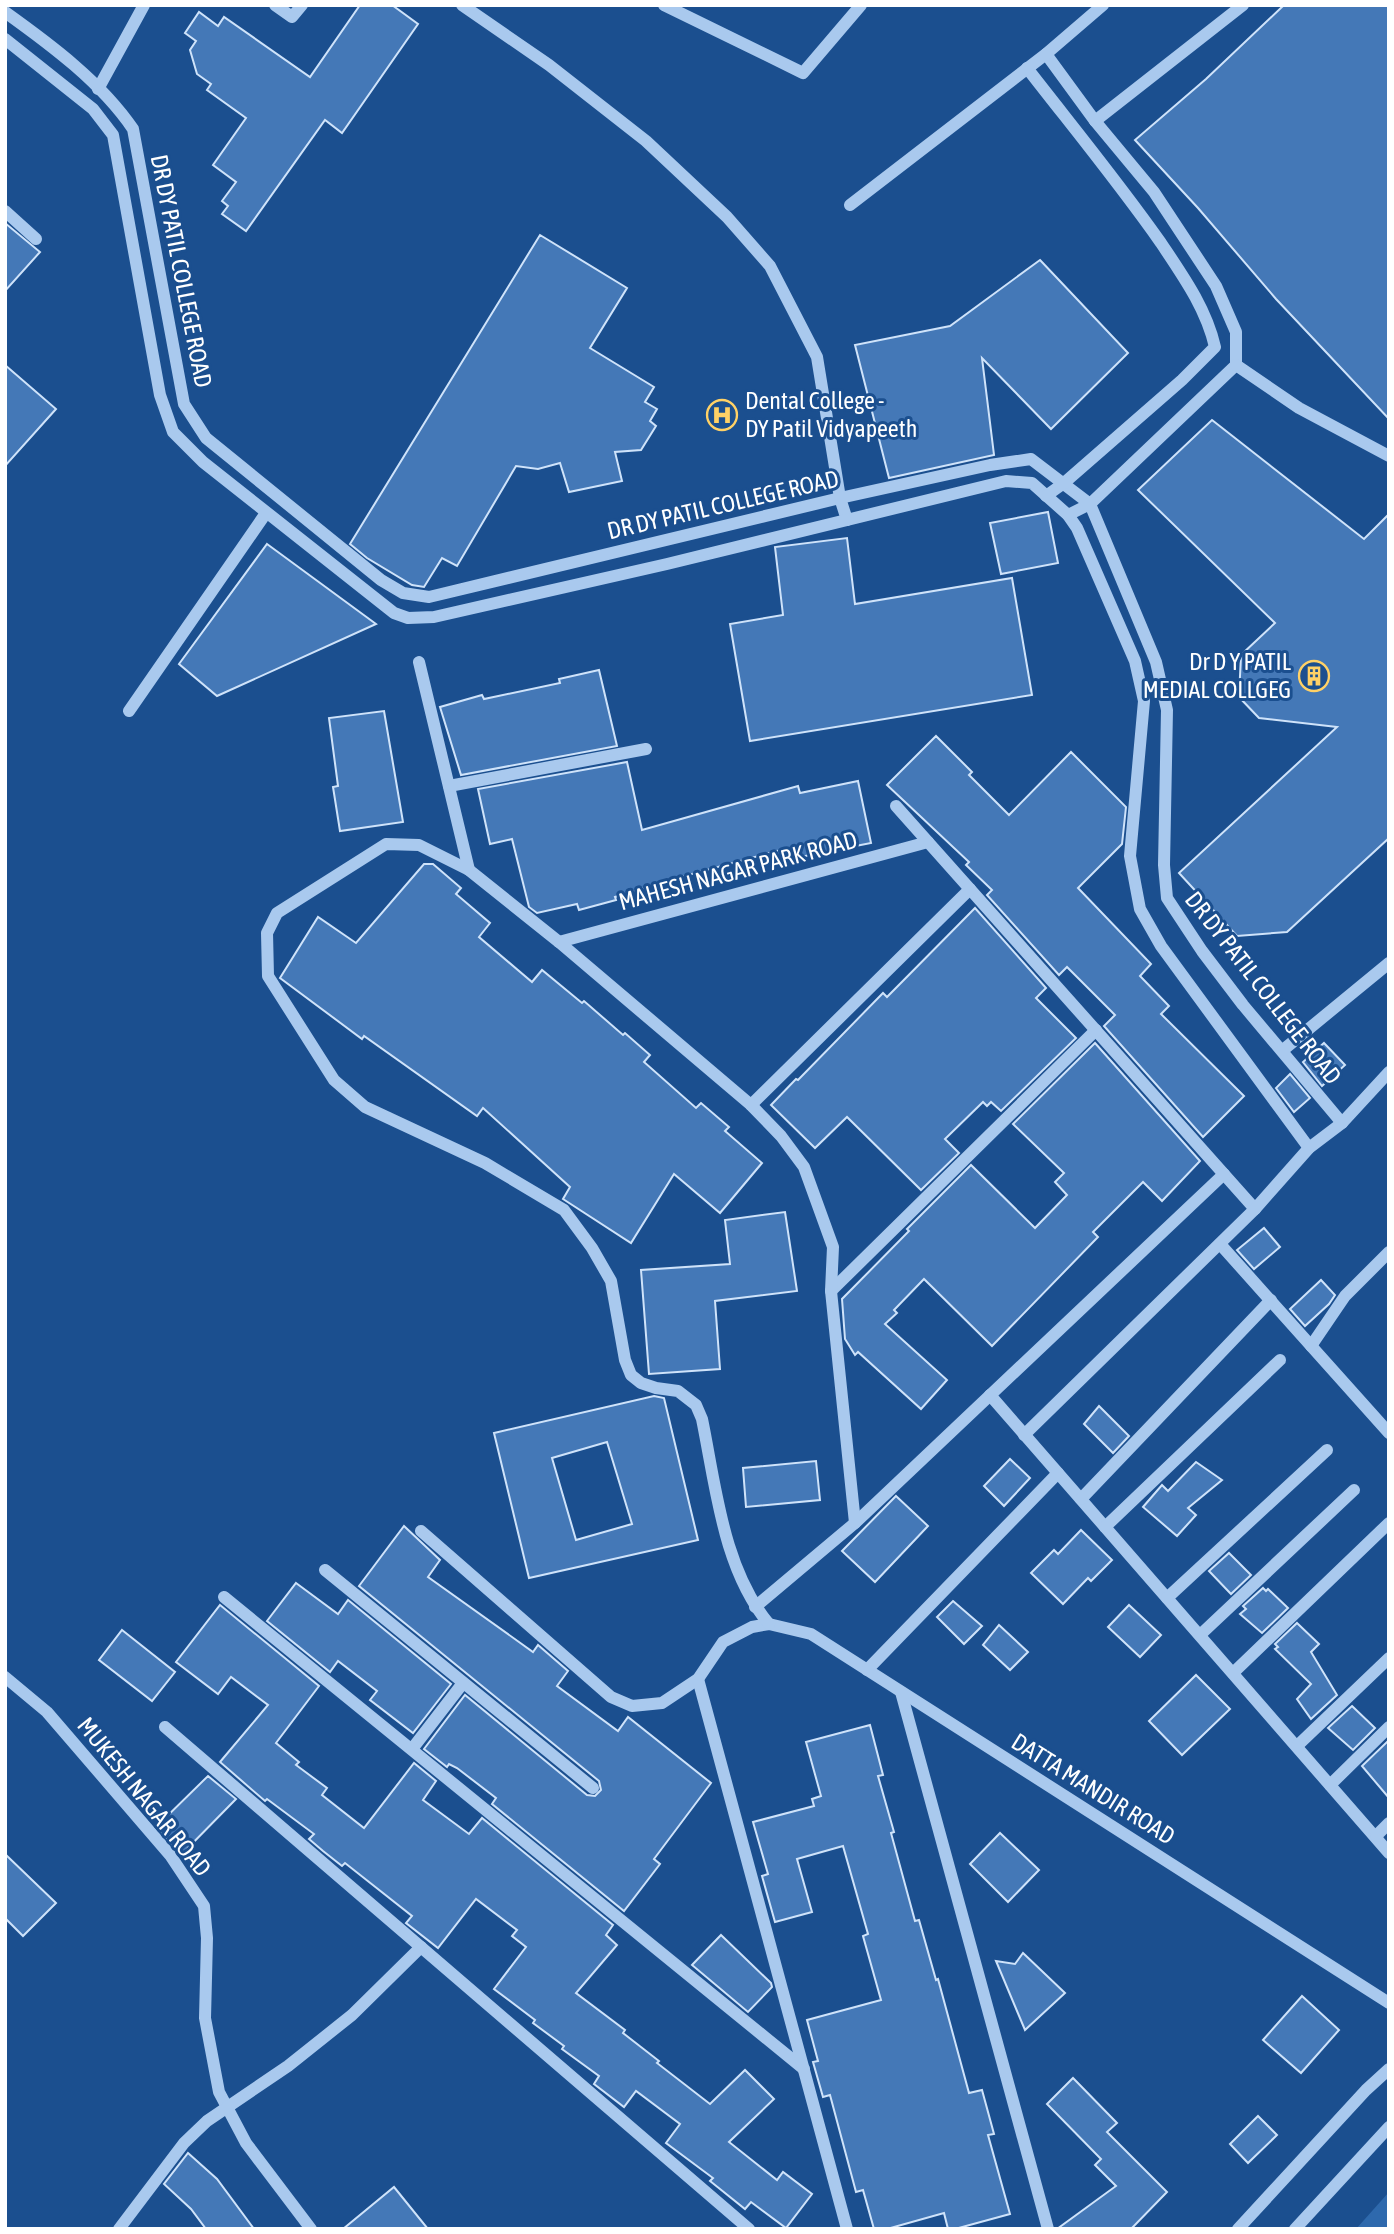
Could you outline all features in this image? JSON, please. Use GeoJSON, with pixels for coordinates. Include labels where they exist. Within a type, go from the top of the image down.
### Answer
{"type":"FeatureCollection","features":[{"type":"Feature","properties":{"kind":"street"},"geometry":{"type":"LineString","coordinates":[[93,85],[144,5]]}},
{"type":"Feature","properties":{"kind":"street"},"geometry":{"type":"LineString","coordinates":[[275,5],[292,17],[302,5]]}},
{"type":"Feature","properties":{"kind":"street"},"geometry":{"type":"LineString","coordinates":[[462,5],[549,65],[646,141],[727,217],[770,266],[817,357],[840,498],[847,520]]}},
{"type":"Feature","properties":{"kind":"street"},"geometry":{"type":"LineString","coordinates":[[664,5],[803,73],[861,5]]}},
{"type":"Feature","properties":{"kind":"street"},"geometry":{"type":"LineString","coordinates":[[850,205],[1046,54],[1103,5]]}},
{"type":"Feature","properties":{"kind":"street"},"geometry":{"type":"LineString","coordinates":[[1095,121],[1243,5]]}},
{"type":"Feature","properties":{"kind":"street","name":"DR DY PATIL COLLEGE ROAD"},"geometry":{"type":"LineString","coordinates":[[5,12],[44,41],[116,104],[133,129],[184,404],[206,438],[380,580],[402,593],[429,597],[840,498],[990,465],[1031,459],[1090,503],[1156,662],[1167,710],[1164,864],[1167,898],[1202,951],[1243,1005],[1342,1123]]}},
{"type":"Feature","properties":{"kind":"street","name":"DR DY PATIL COLLEGE ROAD"},"geometry":{"type":"LineString","coordinates":[[5,39],[93,109],[113,135],[160,395],[173,432],[203,462],[394,613],[408,618],[447,614],[1006,481],[1032,484],[1068,516],[1077,528],[1136,661],[1144,701],[1130,856],[1140,909],[1161,946],[1310,1148]]}},
{"type":"Feature","properties":{"kind":"street"},"geometry":{"type":"LineString","coordinates":[[1046,54],[1095,121],[1154,192],[1216,286],[1236,332],[1236,365],[1090,503],[1068,516]]}},
{"type":"Feature","properties":{"kind":"street"},"geometry":{"type":"LineString","coordinates":[[1027,68],[1136,207],[1187,282],[1210,327],[1215,347],[1182,380],[1046,496]]}},
{"type":"Feature","properties":{"kind":"street"},"geometry":{"type":"LineString","coordinates":[[5,211],[36,239]]}},
{"type":"Feature","properties":{"kind":"street"},"geometry":{"type":"LineString","coordinates":[[1236,365],[1298,408],[1389,456]]}},
{"type":"Feature","properties":{"kind":"street"},"geometry":{"type":"LineString","coordinates":[[129,711],[266,513]]}},
{"type":"Feature","properties":{"kind":"street"},"geometry":{"type":"LineString","coordinates":[[419,662],[470,870]]}},
{"type":"Feature","properties":{"kind":"street"},"geometry":{"type":"LineString","coordinates":[[449,786],[646,749]]}},
{"type":"Feature","properties":{"kind":"street"},"geometry":{"type":"LineString","coordinates":[[896,806],[1255,1209]]}},
{"type":"Feature","properties":{"kind":"street","name":"MAHESH NAGAR PARK ROAD"},"geometry":{"type":"LineString","coordinates":[[559,942],[928,842]]}},
{"type":"Feature","properties":{"kind":"street"},"geometry":{"type":"LineString","coordinates":[[421,1531],[611,1697],[632,1706],[662,1703],[698,1679],[723,1642],[752,1627],[769,1624],[755,1607],[729,1544],[702,1419],[696,1405],[678,1391],[641,1383],[631,1375],[625,1360],[611,1281],[592,1248],[564,1210],[485,1163],[365,1107],[334,1080],[268,976],[267,933],[278,913],[386,844],[419,845],[470,870],[751,1105],[781,1136],[804,1167],[833,1247],[831,1292],[855,1523]]}},
{"type":"Feature","properties":{"kind":"street"},"geometry":{"type":"LineString","coordinates":[[751,1105],[970,889]]}},
{"type":"Feature","properties":{"kind":"street"},"geometry":{"type":"LineString","coordinates":[[1283,1050],[1389,963]]}},
{"type":"Feature","properties":{"kind":"street"},"geometry":{"type":"LineString","coordinates":[[831,1292],[1096,1030]]}},
{"type":"Feature","properties":{"kind":"street"},"geometry":{"type":"LineString","coordinates":[[1024,1435],[1255,1209],[1310,1148],[1342,1123],[1389,1072]]}},
{"type":"Feature","properties":{"kind":"street"},"geometry":{"type":"LineString","coordinates":[[755,1607],[855,1523],[1224,1174]]}},
{"type":"Feature","properties":{"kind":"street"},"geometry":{"type":"LineString","coordinates":[[1220,1244],[1389,1433]]}},
{"type":"Feature","properties":{"kind":"street"},"geometry":{"type":"LineString","coordinates":[[1311,1346],[1345,1296],[1389,1252]]}},
{"type":"Feature","properties":{"kind":"street"},"geometry":{"type":"LineString","coordinates":[[1081,1499],[1270,1300]]}},
{"type":"Feature","properties":{"kind":"street"},"geometry":{"type":"LineString","coordinates":[[1105,1527],[1280,1360]]}},
{"type":"Feature","properties":{"kind":"street"},"geometry":{"type":"LineString","coordinates":[[990,1395],[1389,1853]]}},
{"type":"Feature","properties":{"kind":"street"},"geometry":{"type":"LineString","coordinates":[[1167,1598],[1327,1450]]}},
{"type":"Feature","properties":{"kind":"street"},"geometry":{"type":"LineString","coordinates":[[867,1670],[1058,1473]]}},
{"type":"Feature","properties":{"kind":"street"},"geometry":{"type":"LineString","coordinates":[[1200,1635],[1354,1490]]}},
{"type":"Feature","properties":{"kind":"street"},"geometry":{"type":"LineString","coordinates":[[1233,1673],[1389,1524]]}},
{"type":"Feature","properties":{"kind":"street"},"geometry":{"type":"LineString","coordinates":[[325,1570],[593,1788]]}},
{"type":"Feature","properties":{"kind":"street"},"geometry":{"type":"LineString","coordinates":[[225,1597],[804,2069]]}},
{"type":"Feature","properties":{"kind":"street","name":"DATTA MANDIR ROAD"},"geometry":{"type":"LineString","coordinates":[[769,1624],[811,1634],[1389,2003]]}},
{"type":"Feature","properties":{"kind":"street"},"geometry":{"type":"LineString","coordinates":[[1297,1746],[1389,1658]]}},
{"type":"Feature","properties":{"kind":"street","name":"MUKESH NAGAR ROAD"},"geometry":{"type":"LineString","coordinates":[[5,1678],[47,1712],[170,1855],[204,1906],[207,1938],[205,2018],[219,2092],[246,2143],[311,2229]]}},
{"type":"Feature","properties":{"kind":"street"},"geometry":{"type":"LineString","coordinates":[[698,1679],[847,2229]]}},
{"type":"Feature","properties":{"kind":"street"},"geometry":{"type":"LineString","coordinates":[[412,1749],[463,1683]]}},
{"type":"Feature","properties":{"kind":"street"},"geometry":{"type":"LineString","coordinates":[[901,1692],[1048,2229]]}},
{"type":"Feature","properties":{"kind":"street"},"geometry":{"type":"LineString","coordinates":[[165,1727],[749,2229]]}},
{"type":"Feature","properties":{"kind":"street"},"geometry":{"type":"LineString","coordinates":[[1330,1785],[1389,1727]]}},
{"type":"Feature","properties":{"kind":"street"},"geometry":{"type":"LineString","coordinates":[[1376,1836],[1389,1823]]}},
{"type":"Feature","properties":{"kind":"street"},"geometry":{"type":"LineString","coordinates":[[119,2229],[184,2143],[207,2121],[288,2066],[352,2015],[421,1947]]}},
{"type":"Feature","properties":{"kind":"street"},"geometry":{"type":"LineString","coordinates":[[1238,2229],[1389,2068]]}},
{"type":"Feature","properties":{"kind":"street"},"geometry":{"type":"LineString","coordinates":[[1295,2229],[1389,2127]]}},
{"type":"Feature","properties":{"kind":"shaded area"},"geometry":{"type":"Polygon","coordinates":[[[1389,2192],[1389,2229],[1356,2229],[1389,2192]]]}},
{"type":"Feature","properties":{"kind":"building"},"geometry":{"type":"Polygon","coordinates":[[[360,5],[392,5],[418,24],[342,133],[325,120],[246,231],[222,214],[228,206],[222,201],[236,182],[213,165],[246,118],[207,90],[211,84],[197,74],[190,50],[196,41],[185,33],[199,12],[218,26],[224,17],[310,77],[360,5]]]}},
{"type":"Feature","properties":{"kind":"building"},"geometry":{"type":"Polygon","coordinates":[[[1284,5],[1389,5],[1389,419],[1276,299],[1135,140],[1206,79],[1284,5]]]}},
{"type":"Feature","properties":{"kind":"building"},"geometry":{"type":"Polygon","coordinates":[[[5,223],[40,252],[5,291],[5,223]]]}},
{"type":"Feature","properties":{"kind":"building"},"geometry":{"type":"Polygon","coordinates":[[[540,235],[627,288],[590,348],[654,387],[645,402],[657,409],[650,421],[656,426],[641,450],[615,452],[622,481],[569,492],[560,463],[538,469],[516,466],[457,566],[442,558],[424,587],[412,585],[367,558],[350,544],[540,235]]]}},
{"type":"Feature","properties":{"kind":"building"},"geometry":{"type":"Polygon","coordinates":[[[1040,260],[1128,353],[1051,429],[982,358],[994,455],[889,478],[855,345],[950,326],[1040,260]]]}},
{"type":"Feature","properties":{"kind":"building"},"geometry":{"type":"Polygon","coordinates":[[[5,365],[56,409],[5,466],[5,365]]]}},
{"type":"Feature","properties":{"kind":"building","name":"Dr D Y PATIL MEDIAL COLLGEG"},"geometry":{"type":"Polygon","coordinates":[[[1212,420],[1364,539],[1389,514],[1389,838],[1287,932],[1237,936],[1179,873],[1337,727],[1259,718],[1239,697],[1241,655],[1275,623],[1138,490],[1212,420]]]}},
{"type":"Feature","properties":{"kind":"building"},"geometry":{"type":"Polygon","coordinates":[[[1048,512],[1058,563],[1001,574],[990,523],[1048,512]]]}},
{"type":"Feature","properties":{"kind":"building"},"geometry":{"type":"Polygon","coordinates":[[[847,538],[855,604],[1012,578],[1032,695],[750,741],[730,624],[783,615],[775,547],[847,538]]]}},
{"type":"Feature","properties":{"kind":"building"},"geometry":{"type":"Polygon","coordinates":[[[267,544],[376,624],[217,696],[179,664],[267,544]]]}},
{"type":"Feature","properties":{"kind":"building"},"geometry":{"type":"Polygon","coordinates":[[[599,670],[617,746],[461,775],[440,707],[482,695],[484,699],[560,683],[559,679],[599,670]]]}},
{"type":"Feature","properties":{"kind":"building"},"geometry":{"type":"Polygon","coordinates":[[[384,711],[403,822],[340,831],[333,787],[338,786],[329,718],[384,711]]]}},
{"type":"Feature","properties":{"kind":"building"},"geometry":{"type":"Polygon","coordinates":[[[936,736],[972,772],[969,775],[1009,815],[1071,752],[1126,807],[1122,844],[1078,888],[1151,964],[1140,976],[1169,1006],[1161,1014],[1244,1096],[1203,1137],[1104,1026],[1115,1015],[1067,967],[1059,975],[987,895],[992,890],[966,865],[969,862],[887,785],[936,736]]]}},
{"type":"Feature","properties":{"kind":"building"},"geometry":{"type":"Polygon","coordinates":[[[627,762],[642,830],[798,786],[800,793],[858,781],[871,843],[780,861],[777,851],[670,880],[579,910],[577,904],[537,913],[529,907],[512,839],[490,844],[478,789],[627,762]]]}},
{"type":"Feature","properties":{"kind":"building"},"geometry":{"type":"Polygon","coordinates":[[[424,864],[433,864],[461,888],[456,894],[490,923],[479,937],[532,982],[542,970],[582,1003],[584,1001],[623,1035],[625,1033],[650,1055],[644,1062],[696,1108],[701,1103],[729,1127],[725,1131],[762,1163],[720,1213],[674,1174],[631,1243],[563,1199],[570,1187],[483,1108],[477,1116],[364,1036],[362,1039],[280,978],[318,917],[356,943],[424,864]]]}},
{"type":"Feature","properties":{"kind":"building"},"geometry":{"type":"Polygon","coordinates":[[[975,908],[1046,988],[1036,998],[1076,1038],[1001,1111],[991,1102],[987,1106],[983,1102],[945,1139],[959,1153],[921,1190],[847,1117],[815,1148],[771,1105],[883,993],[887,997],[975,908]]]}},
{"type":"Feature","properties":{"kind":"building"},"geometry":{"type":"Polygon","coordinates":[[[1095,1043],[1200,1161],[1162,1201],[1143,1182],[1093,1232],[1098,1237],[992,1346],[924,1279],[894,1310],[897,1313],[885,1324],[947,1380],[921,1409],[858,1352],[855,1355],[845,1339],[842,1299],[971,1165],[1035,1228],[1067,1195],[1055,1182],[1064,1173],[1013,1124],[1095,1043]]]}},
{"type":"Feature","properties":{"kind":"building"},"geometry":{"type":"Polygon","coordinates":[[[1324,1043],[1345,1065],[1322,1086],[1303,1062],[1324,1043]]]}},
{"type":"Feature","properties":{"kind":"building"},"geometry":{"type":"Polygon","coordinates":[[[1290,1074],[1310,1098],[1294,1112],[1276,1088],[1290,1074]]]}},
{"type":"Feature","properties":{"kind":"building"},"geometry":{"type":"Polygon","coordinates":[[[785,1212],[797,1291],[715,1301],[720,1369],[649,1374],[641,1270],[730,1264],[725,1220],[785,1212]]]}},
{"type":"Feature","properties":{"kind":"building"},"geometry":{"type":"Polygon","coordinates":[[[1264,1228],[1280,1247],[1254,1269],[1237,1250],[1264,1228]]]}},
{"type":"Feature","properties":{"kind":"building"},"geometry":{"type":"Polygon","coordinates":[[[1321,1280],[1335,1295],[1305,1326],[1290,1309],[1321,1280]]]}},
{"type":"Feature","properties":{"kind":"building"},"geometry":{"type":"Polygon","coordinates":[[[654,1396],[664,1398],[698,1540],[529,1578],[494,1433],[654,1396]],[[607,1442],[552,1458],[576,1540],[632,1524],[607,1442]]]}},
{"type":"Feature","properties":{"kind":"building"},"geometry":{"type":"Polygon","coordinates":[[[1099,1406],[1129,1436],[1113,1453],[1084,1424],[1099,1406]]]}},
{"type":"Feature","properties":{"kind":"building"},"geometry":{"type":"Polygon","coordinates":[[[1010,1459],[1030,1478],[1004,1506],[984,1486],[1010,1459]]]}},
{"type":"Feature","properties":{"kind":"building"},"geometry":{"type":"Polygon","coordinates":[[[816,1461],[820,1500],[746,1507],[743,1468],[816,1461]]]}},
{"type":"Feature","properties":{"kind":"building"},"geometry":{"type":"Polygon","coordinates":[[[1196,1462],[1222,1480],[1188,1508],[1196,1515],[1177,1536],[1143,1507],[1162,1485],[1168,1491],[1196,1462]]]}},
{"type":"Feature","properties":{"kind":"building"},"geometry":{"type":"Polygon","coordinates":[[[896,1496],[928,1526],[875,1582],[842,1551],[896,1496]]]}},
{"type":"Feature","properties":{"kind":"building"},"geometry":{"type":"Polygon","coordinates":[[[404,1526],[440,1560],[428,1577],[533,1652],[538,1645],[568,1671],[557,1686],[618,1731],[628,1717],[711,1783],[654,1859],[660,1864],[624,1911],[492,1804],[496,1798],[457,1768],[449,1764],[447,1767],[424,1749],[465,1695],[587,1795],[595,1796],[601,1790],[599,1781],[359,1586],[404,1526]]]}},
{"type":"Feature","properties":{"kind":"building"},"geometry":{"type":"Polygon","coordinates":[[[1081,1530],[1112,1560],[1091,1581],[1088,1578],[1063,1604],[1031,1573],[1054,1550],[1058,1554],[1081,1530]]]}},
{"type":"Feature","properties":{"kind":"building"},"geometry":{"type":"Polygon","coordinates":[[[1229,1553],[1251,1575],[1231,1594],[1209,1571],[1229,1553]]]}},
{"type":"Feature","properties":{"kind":"building"},"geometry":{"type":"Polygon","coordinates":[[[296,1583],[338,1614],[348,1600],[451,1684],[413,1733],[370,1700],[377,1691],[338,1661],[330,1672],[267,1621],[296,1583]]]}},
{"type":"Feature","properties":{"kind":"building"},"geometry":{"type":"Polygon","coordinates":[[[1263,1588],[1266,1591],[1268,1589],[1288,1608],[1262,1633],[1240,1614],[1246,1609],[1243,1606],[1263,1588]]]}},
{"type":"Feature","properties":{"kind":"building"},"geometry":{"type":"Polygon","coordinates":[[[953,1601],[982,1626],[964,1644],[937,1617],[953,1601]]]}},
{"type":"Feature","properties":{"kind":"building"},"geometry":{"type":"Polygon","coordinates":[[[220,1605],[319,1686],[276,1743],[299,1762],[296,1765],[327,1788],[322,1795],[364,1828],[414,1763],[436,1781],[423,1800],[469,1834],[482,1818],[613,1925],[606,1935],[617,1945],[576,1993],[625,2030],[623,2033],[659,2061],[657,2063],[710,2104],[745,2070],[774,2099],[729,2142],[777,2180],[783,2172],[812,2194],[786,2228],[751,2202],[745,2209],[710,2181],[713,2178],[666,2143],[680,2124],[636,2091],[624,2107],[594,2084],[599,2076],[562,2049],[564,2046],[533,2023],[535,2020],[494,1989],[526,1947],[512,1936],[517,1930],[476,1899],[438,1948],[406,1923],[412,1916],[345,1863],[342,1866],[323,1851],[309,1839],[314,1834],[267,1799],[265,1801],[220,1762],[268,1705],[231,1677],[218,1694],[176,1662],[220,1605]]]}},
{"type":"Feature","properties":{"kind":"building"},"geometry":{"type":"Polygon","coordinates":[[[1129,1605],[1161,1635],[1140,1657],[1108,1627],[1129,1605]]]}},
{"type":"Feature","properties":{"kind":"building"},"geometry":{"type":"Polygon","coordinates":[[[1297,1623],[1319,1644],[1311,1652],[1337,1695],[1311,1719],[1297,1699],[1311,1684],[1275,1649],[1278,1647],[1275,1644],[1297,1623]]]}},
{"type":"Feature","properties":{"kind":"building"},"geometry":{"type":"Polygon","coordinates":[[[999,1625],[1028,1652],[1010,1670],[983,1645],[999,1625]]]}},
{"type":"Feature","properties":{"kind":"building"},"geometry":{"type":"Polygon","coordinates":[[[122,1630],[175,1672],[152,1701],[99,1660],[122,1630]]]}},
{"type":"Feature","properties":{"kind":"building"},"geometry":{"type":"Polygon","coordinates":[[[1196,1675],[1230,1709],[1182,1755],[1149,1721],[1196,1675]]]}},
{"type":"Feature","properties":{"kind":"building"},"geometry":{"type":"Polygon","coordinates":[[[1352,1706],[1375,1728],[1353,1750],[1328,1728],[1352,1706]]]}},
{"type":"Feature","properties":{"kind":"building"},"geometry":{"type":"Polygon","coordinates":[[[870,1725],[883,1775],[878,1776],[894,1832],[891,1833],[915,1921],[919,1920],[936,1980],[938,1979],[969,2093],[982,2090],[994,2134],[988,2135],[1010,2214],[955,2229],[948,2229],[944,2213],[887,2229],[874,2229],[863,2190],[856,2192],[830,2095],[823,2097],[813,2062],[818,2061],[807,2020],[881,2000],[863,1936],[868,1934],[843,1846],[797,1859],[812,1912],[775,1922],[762,1876],[768,1874],[753,1822],[814,1806],[812,1799],[821,1796],[806,1742],[870,1725]]]}},
{"type":"Feature","properties":{"kind":"building"},"geometry":{"type":"Polygon","coordinates":[[[1389,1740],[1389,1798],[1362,1766],[1389,1740]]]}},
{"type":"Feature","properties":{"kind":"building"},"geometry":{"type":"Polygon","coordinates":[[[208,1776],[236,1799],[181,1855],[157,1826],[208,1776]]]}},
{"type":"Feature","properties":{"kind":"building"},"geometry":{"type":"Polygon","coordinates":[[[1000,1833],[1039,1870],[1008,1902],[970,1864],[1000,1833]]]}},
{"type":"Feature","properties":{"kind":"building"},"geometry":{"type":"Polygon","coordinates":[[[5,1854],[56,1903],[23,1936],[5,1918],[5,1854]]]}},
{"type":"Feature","properties":{"kind":"building"},"geometry":{"type":"Polygon","coordinates":[[[721,1935],[771,1983],[772,1987],[748,2012],[692,1965],[721,1935]]]}},
{"type":"Feature","properties":{"kind":"building"},"geometry":{"type":"Polygon","coordinates":[[[1023,1953],[1065,1993],[1025,2030],[996,1961],[1015,1964],[1023,1953]]]}},
{"type":"Feature","properties":{"kind":"building"},"geometry":{"type":"Polygon","coordinates":[[[1302,1996],[1339,2030],[1301,2073],[1263,2040],[1302,1996]]]}},
{"type":"Feature","properties":{"kind":"building"},"geometry":{"type":"Polygon","coordinates":[[[1073,2078],[1117,2123],[1107,2132],[1167,2192],[1131,2229],[1057,2229],[1116,2186],[1095,2165],[1101,2159],[1047,2104],[1073,2078]]]}},
{"type":"Feature","properties":{"kind":"building"},"geometry":{"type":"Polygon","coordinates":[[[1258,2116],[1277,2135],[1248,2163],[1230,2144],[1258,2116]]]}},
{"type":"Feature","properties":{"kind":"building"},"geometry":{"type":"Polygon","coordinates":[[[188,2153],[217,2179],[254,2229],[206,2229],[191,2209],[164,2184],[188,2153]]]}},
{"type":"Feature","properties":{"kind":"building"},"geometry":{"type":"Polygon","coordinates":[[[394,2187],[428,2229],[343,2229],[394,2187]]]}},
{"type":"Feature","properties":{"kind":"place","name":"Dental College - DY Patil Vidyapeeth"},"geometry":{"type":"Point","coordinates":[722,415]}},
{"type":"Feature","properties":{"kind":"place","name":"Dr D Y PATIL MEDIAL COLLGEG"},"geometry":{"type":"Point","coordinates":[1314,676]}}]}
